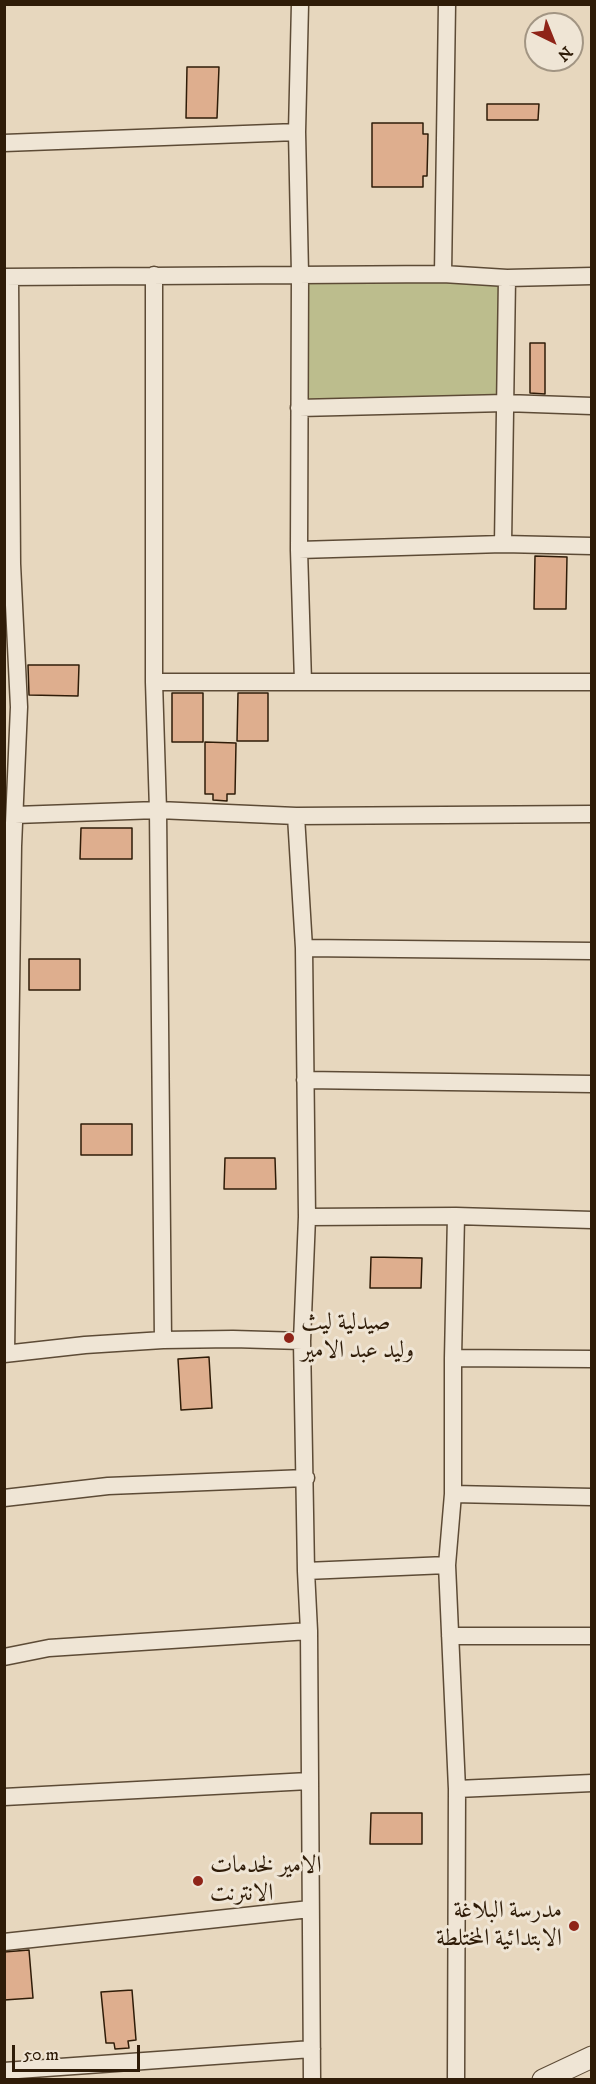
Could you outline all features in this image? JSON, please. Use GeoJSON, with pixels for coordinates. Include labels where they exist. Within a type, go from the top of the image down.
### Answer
{"type":"FeatureCollection","features":[{"type":"Feature","properties":{"kind":"street"},"geometry":{"type":"LineString","coordinates":[[300,4],[297,132],[300,274],[299,550],[303,682]]}},
{"type":"Feature","properties":{"kind":"street"},"geometry":{"type":"LineString","coordinates":[[443,274],[447,4]]}},
{"type":"Feature","properties":{"kind":"street"},"geometry":{"type":"LineString","coordinates":[[4,143],[297,132]]}},
{"type":"Feature","properties":{"kind":"street"},"geometry":{"type":"LineString","coordinates":[[302,1341],[163,1340],[5,1353],[9,846],[15,814],[8,564],[7,277],[300,274],[443,274],[507,278],[591,276]]}},
{"type":"Feature","properties":{"kind":"street"},"geometry":{"type":"LineString","coordinates":[[154,275],[154,682],[158,810],[163,1340]]}},
{"type":"Feature","properties":{"kind":"street"},"geometry":{"type":"LineString","coordinates":[[503,544],[507,278]]}},
{"type":"Feature","properties":{"kind":"street"},"geometry":{"type":"LineString","coordinates":[[299,408],[505,404],[591,406]]}},
{"type":"Feature","properties":{"kind":"street"},"geometry":{"type":"LineString","coordinates":[[299,550],[503,544],[591,546]]}},
{"type":"Feature","properties":{"kind":"street"},"geometry":{"type":"LineString","coordinates":[[154,682],[591,682]]}},
{"type":"Feature","properties":{"kind":"street"},"geometry":{"type":"LineString","coordinates":[[15,814],[158,810],[297,816],[591,814]]}},
{"type":"Feature","properties":{"kind":"street"},"geometry":{"type":"LineString","coordinates":[[297,816],[304,948],[307,1217],[302,1341],[309,1631],[312,2079]]}},
{"type":"Feature","properties":{"kind":"street"},"geometry":{"type":"LineString","coordinates":[[304,948],[591,951]]}},
{"type":"Feature","properties":{"kind":"street"},"geometry":{"type":"LineString","coordinates":[[304,1080],[591,1084]]}},
{"type":"Feature","properties":{"kind":"street"},"geometry":{"type":"LineString","coordinates":[[307,1217],[456,1216],[591,1220]]}},
{"type":"Feature","properties":{"kind":"street"},"geometry":{"type":"LineString","coordinates":[[456,1216],[453,1494],[447,1565],[457,1789],[456,2079]]}},
{"type":"Feature","properties":{"kind":"street"},"geometry":{"type":"LineString","coordinates":[[453,1358],[591,1359]]}},
{"type":"Feature","properties":{"kind":"street"},"geometry":{"type":"LineString","coordinates":[[4,1498],[108,1486],[306,1478]]}},
{"type":"Feature","properties":{"kind":"street"},"geometry":{"type":"LineString","coordinates":[[453,1494],[591,1497]]}},
{"type":"Feature","properties":{"kind":"street"},"geometry":{"type":"LineString","coordinates":[[306,1572],[447,1565]]}},
{"type":"Feature","properties":{"kind":"street"},"geometry":{"type":"LineString","coordinates":[[4,1657],[49,1648],[309,1631]]}},
{"type":"Feature","properties":{"kind":"street"},"geometry":{"type":"LineString","coordinates":[[450,1636],[591,1636]]}},
{"type":"Feature","properties":{"kind":"street"},"geometry":{"type":"LineString","coordinates":[[4,1797],[309,1781]]}},
{"type":"Feature","properties":{"kind":"street"},"geometry":{"type":"LineString","coordinates":[[457,1789],[591,1783]]}},
{"type":"Feature","properties":{"kind":"street"},"geometry":{"type":"LineString","coordinates":[[4,1942],[310,1909]]}},
{"type":"Feature","properties":{"kind":"street"},"geometry":{"type":"LineString","coordinates":[[4,2071],[312,2049]]}},
{"type":"Feature","properties":{"kind":"street"},"geometry":{"type":"LineString","coordinates":[[543,2079],[591,2057]]}},
{"type":"Feature","properties":{"kind":"green space"},"geometry":{"type":"Polygon","coordinates":[[[300,274],[507,278],[505,403],[299,408],[300,274]]]}},
{"type":"Feature","properties":{"kind":"building"},"geometry":{"type":"Polygon","coordinates":[[[187,67],[219,67],[217,118],[186,118],[187,67]]]}},
{"type":"Feature","properties":{"kind":"building"},"geometry":{"type":"Polygon","coordinates":[[[487,104],[539,104],[538,120],[487,120],[487,104]]]}},
{"type":"Feature","properties":{"kind":"building"},"geometry":{"type":"Polygon","coordinates":[[[372,123],[423,123],[423,134],[428,134],[427,176],[423,176],[423,187],[372,187],[372,123]]]}},
{"type":"Feature","properties":{"kind":"building"},"geometry":{"type":"Polygon","coordinates":[[[530,343],[545,343],[545,394],[530,393],[530,343]]]}},
{"type":"Feature","properties":{"kind":"building"},"geometry":{"type":"Polygon","coordinates":[[[535,556],[567,557],[566,609],[534,609],[535,556]]]}},
{"type":"Feature","properties":{"kind":"building"},"geometry":{"type":"Polygon","coordinates":[[[28,665],[79,665],[78,696],[29,695],[28,665]]]}},
{"type":"Feature","properties":{"kind":"building"},"geometry":{"type":"Polygon","coordinates":[[[172,693],[203,693],[203,742],[172,742],[172,693]]]}},
{"type":"Feature","properties":{"kind":"building"},"geometry":{"type":"Polygon","coordinates":[[[238,693],[268,693],[268,741],[237,741],[238,693]]]}},
{"type":"Feature","properties":{"kind":"building"},"geometry":{"type":"Polygon","coordinates":[[[205,742],[236,743],[235,794],[227,794],[227,801],[213,800],[213,794],[205,794],[205,742]]]}},
{"type":"Feature","properties":{"kind":"building"},"geometry":{"type":"Polygon","coordinates":[[[81,828],[132,828],[132,859],[80,859],[81,828]]]}},
{"type":"Feature","properties":{"kind":"building"},"geometry":{"type":"Polygon","coordinates":[[[29,959],[80,959],[80,990],[29,990],[29,959]]]}},
{"type":"Feature","properties":{"kind":"building"},"geometry":{"type":"Polygon","coordinates":[[[81,1124],[132,1124],[132,1155],[81,1155],[81,1124]]]}},
{"type":"Feature","properties":{"kind":"building"},"geometry":{"type":"Polygon","coordinates":[[[225,1158],[275,1158],[276,1189],[224,1189],[225,1158]]]}},
{"type":"Feature","properties":{"kind":"building"},"geometry":{"type":"Polygon","coordinates":[[[371,1257],[422,1258],[421,1288],[370,1288],[371,1257]]]}},
{"type":"Feature","properties":{"kind":"building"},"geometry":{"type":"Polygon","coordinates":[[[209,1357],[212,1408],[181,1410],[178,1359],[209,1357]]]}},
{"type":"Feature","properties":{"kind":"building"},"geometry":{"type":"Polygon","coordinates":[[[371,1813],[422,1813],[422,1844],[370,1844],[371,1813]]]}},
{"type":"Feature","properties":{"kind":"building"},"geometry":{"type":"Polygon","coordinates":[[[29,1950],[33,1998],[4,2000],[4,1952],[29,1950]]]}},
{"type":"Feature","properties":{"kind":"building"},"geometry":{"type":"Polygon","coordinates":[[[132,1990],[136,2040],[128,2041],[129,2048],[115,2049],[114,2043],[106,2043],[101,1992],[132,1990]]]}},
{"type":"Feature","properties":{"kind":"place","name":"صيدلية ليث وليد عبد الامير"},"geometry":{"type":"Point","coordinates":[289,1338]}},
{"type":"Feature","properties":{"kind":"place","name":"الامير لخدمات الانترنت"},"geometry":{"type":"Point","coordinates":[198,1881]}},
{"type":"Feature","properties":{"kind":"place","name":"مدرسة البلاغة الابتدائية المختلطة"},"geometry":{"type":"Point","coordinates":[574,1926]}}]}
